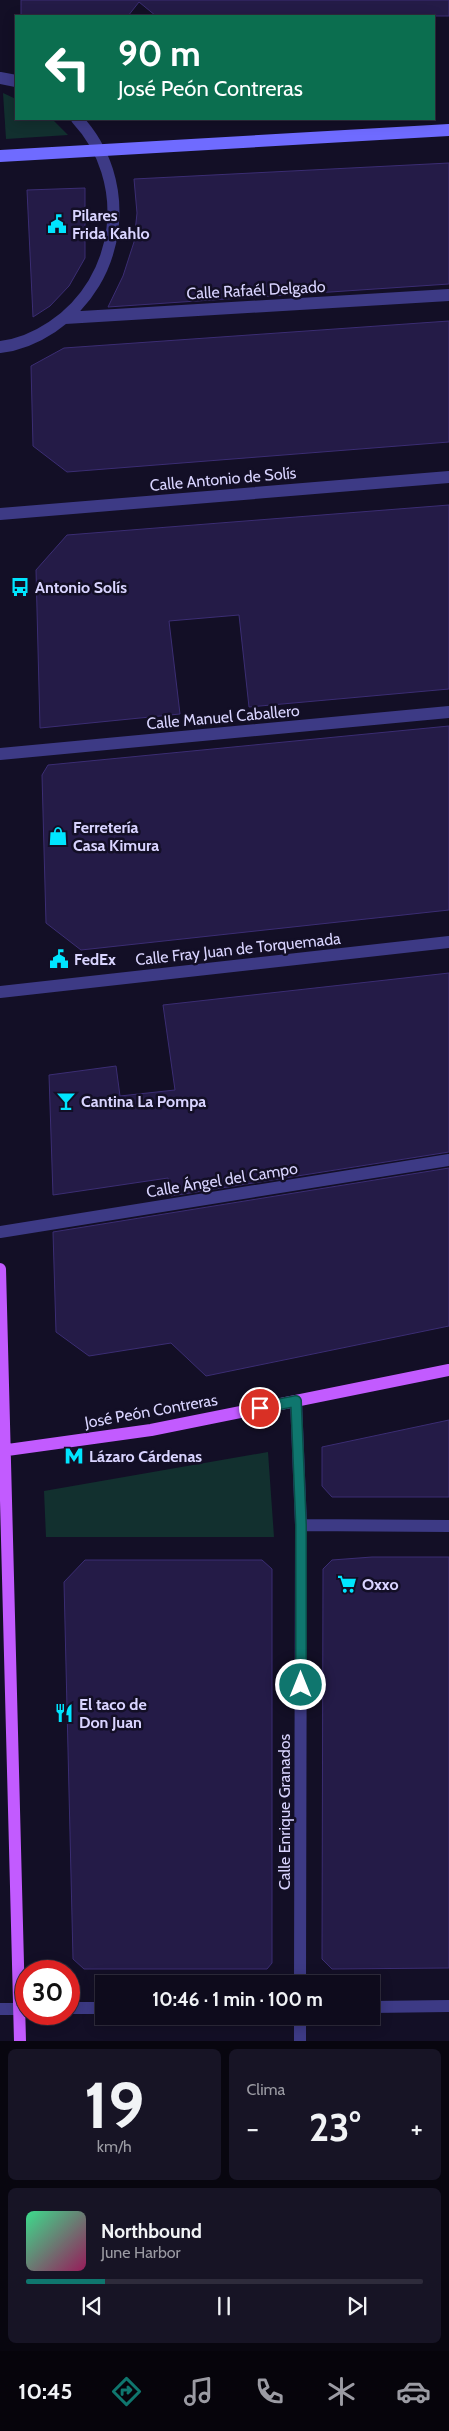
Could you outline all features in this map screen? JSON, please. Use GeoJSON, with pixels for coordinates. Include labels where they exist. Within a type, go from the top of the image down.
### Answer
{"type":"FeatureCollection","features":[{"type":"Feature","properties":{"kind":"main road"},"geometry":{"type":"LineString","coordinates":[[0,1269],[2,1451],[21,1960]]}},
{"type":"Feature","properties":{"kind":"main road","name":"José Peón Contreras"},"geometry":{"type":"LineString","coordinates":[[2,1451],[151,1430],[449,1370]]}},
{"type":"Feature","properties":{"kind":"main road"},"geometry":{"type":"LineString","coordinates":[[20,2041],[22,2025]]}},
{"type":"Feature","properties":{"kind":"street"},"geometry":{"type":"LineString","coordinates":[[0,78],[15,82]]}},
{"type":"Feature","properties":{"kind":"street"},"geometry":{"type":"LineString","coordinates":[[0,348],[38,336],[65,318],[86,296],[102,270],[112,241],[115,210],[112,188],[100,150],[78,120]]}},
{"type":"Feature","properties":{"kind":"street"},"geometry":{"type":"LineString","coordinates":[[0,156],[449,130]]}},
{"type":"Feature","properties":{"kind":"street","name":"Calle Rafaél Delgado"},"geometry":{"type":"LineString","coordinates":[[65,318],[449,295]]}},
{"type":"Feature","properties":{"kind":"street","name":"Calle Antonio de Solís"},"geometry":{"type":"LineString","coordinates":[[0,514],[449,477]]}},
{"type":"Feature","properties":{"kind":"street","name":"Calle Manuel Caballero"},"geometry":{"type":"LineString","coordinates":[[0,754],[449,712]]}},
{"type":"Feature","properties":{"kind":"street","name":"Calle Fray Juan de Torquemada"},"geometry":{"type":"LineString","coordinates":[[0,992],[449,942]]}},
{"type":"Feature","properties":{"kind":"street","name":"Calle Ángel del Campo"},"geometry":{"type":"LineString","coordinates":[[0,1232],[449,1160]]}},
{"type":"Feature","properties":{"kind":"street","name":"Calle Enrique Granados"},"geometry":{"type":"LineString","coordinates":[[296,1401],[301,1525],[300,1975]]}},
{"type":"Feature","properties":{"kind":"street"},"geometry":{"type":"LineString","coordinates":[[301,1525],[449,1526]]}},
{"type":"Feature","properties":{"kind":"street"},"geometry":{"type":"LineString","coordinates":[[380,2007],[449,2006]]}},
{"type":"Feature","properties":{"kind":"street"},"geometry":{"type":"LineString","coordinates":[[80,2008],[95,2008]]}},
{"type":"Feature","properties":{"kind":"street"},"geometry":{"type":"LineString","coordinates":[[0,2009],[15,2009]]}},
{"type":"Feature","properties":{"kind":"street"},"geometry":{"type":"LineString","coordinates":[[300,2025],[300,2041]]}},
{"type":"Feature","properties":{"kind":"green space"},"geometry":{"type":"Polygon","coordinates":[[[3,93],[15,99],[15,120],[53,120],[68,135],[6,139],[3,93]]]}},
{"type":"Feature","properties":{"kind":"green space","name":"Lázaro Cárdenas"},"geometry":{"type":"Polygon","coordinates":[[[268,1452],[274,1537],[46,1537],[44,1491],[268,1452]]]}},
{"type":"Feature","properties":{"kind":"building"},"geometry":{"type":"Polygon","coordinates":[[[21,0],[449,0],[449,16],[155,15],[139,2],[129,15],[21,15],[21,0]]]}},
{"type":"Feature","properties":{"kind":"building"},"geometry":{"type":"Polygon","coordinates":[[[449,163],[449,284],[108,307],[123,276],[134,242],[137,213],[134,179],[449,163]]]}},
{"type":"Feature","properties":{"kind":"building","name":"Pilares Frida Kahlo"},"geometry":{"type":"Polygon","coordinates":[[[85,188],[85,258],[69,286],[50,306],[33,317],[27,190],[85,188]]]}},
{"type":"Feature","properties":{"kind":"building"},"geometry":{"type":"Polygon","coordinates":[[[449,321],[449,442],[67,472],[33,446],[31,366],[64,348],[449,321]]]}},
{"type":"Feature","properties":{"kind":"building"},"geometry":{"type":"Polygon","coordinates":[[[449,505],[449,689],[249,707],[239,615],[169,621],[180,714],[40,728],[36,570],[67,535],[449,505]]]}},
{"type":"Feature","properties":{"kind":"building"},"geometry":{"type":"Polygon","coordinates":[[[449,726],[449,910],[81,950],[46,923],[42,775],[48,765],[449,726]]]}},
{"type":"Feature","properties":{"kind":"building"},"geometry":{"type":"Polygon","coordinates":[[[449,973],[449,1152],[171,1196],[168,1178],[53,1195],[49,1075],[116,1066],[120,1096],[175,1090],[163,1005],[449,973]]]}},
{"type":"Feature","properties":{"kind":"building"},"geometry":{"type":"Polygon","coordinates":[[[449,1168],[449,1326],[206,1376],[171,1343],[89,1356],[56,1332],[53,1232],[449,1168]]]}},
{"type":"Feature","properties":{"kind":"building"},"geometry":{"type":"Polygon","coordinates":[[[449,1420],[449,1497],[332,1497],[322,1486],[322,1447],[449,1420]]]}},
{"type":"Feature","properties":{"kind":"building"},"geometry":{"type":"Polygon","coordinates":[[[372,1557],[449,1557],[449,1968],[332,1969],[322,1959],[323,1569],[332,1560],[372,1557]]]}},
{"type":"Feature","properties":{"kind":"building"},"geometry":{"type":"Polygon","coordinates":[[[85,1560],[262,1560],[272,1569],[272,1963],[267,1969],[84,1969],[80,1965],[80,1960],[73,1959],[64,1582],[85,1560]]]}},
{"type":"Feature","properties":{"kind":"place","name":"Pilares Frida Kahlo"},"geometry":{"type":"Point","coordinates":[57,224]}},
{"type":"Feature","properties":{"kind":"place","name":"Antonio Solís"},"geometry":{"type":"Point","coordinates":[20,587]}},
{"type":"Feature","properties":{"kind":"place","name":"Ferretería Casa Kimura"},"geometry":{"type":"Point","coordinates":[58,836]}},
{"type":"Feature","properties":{"kind":"place","name":"FedEx"},"geometry":{"type":"Point","coordinates":[59,959]}},
{"type":"Feature","properties":{"kind":"place","name":"Cantina La Pompa"},"geometry":{"type":"Point","coordinates":[66,1101]}},
{"type":"Feature","properties":{"kind":"place","name":"Lázaro Cárdenas"},"geometry":{"type":"Point","coordinates":[74,1456]}},
{"type":"Feature","properties":{"kind":"place","name":"Oxxo"},"geometry":{"type":"Point","coordinates":[347,1584]}},
{"type":"Feature","properties":{"kind":"place","name":"El taco de Don Juan"},"geometry":{"type":"Point","coordinates":[64,1713]}},
{"type":"Feature","properties":{"kind":"route"},"geometry":{"type":"LineString","coordinates":[[260,1408],[296,1401],[301,1525],[301,1685]]}}]}
